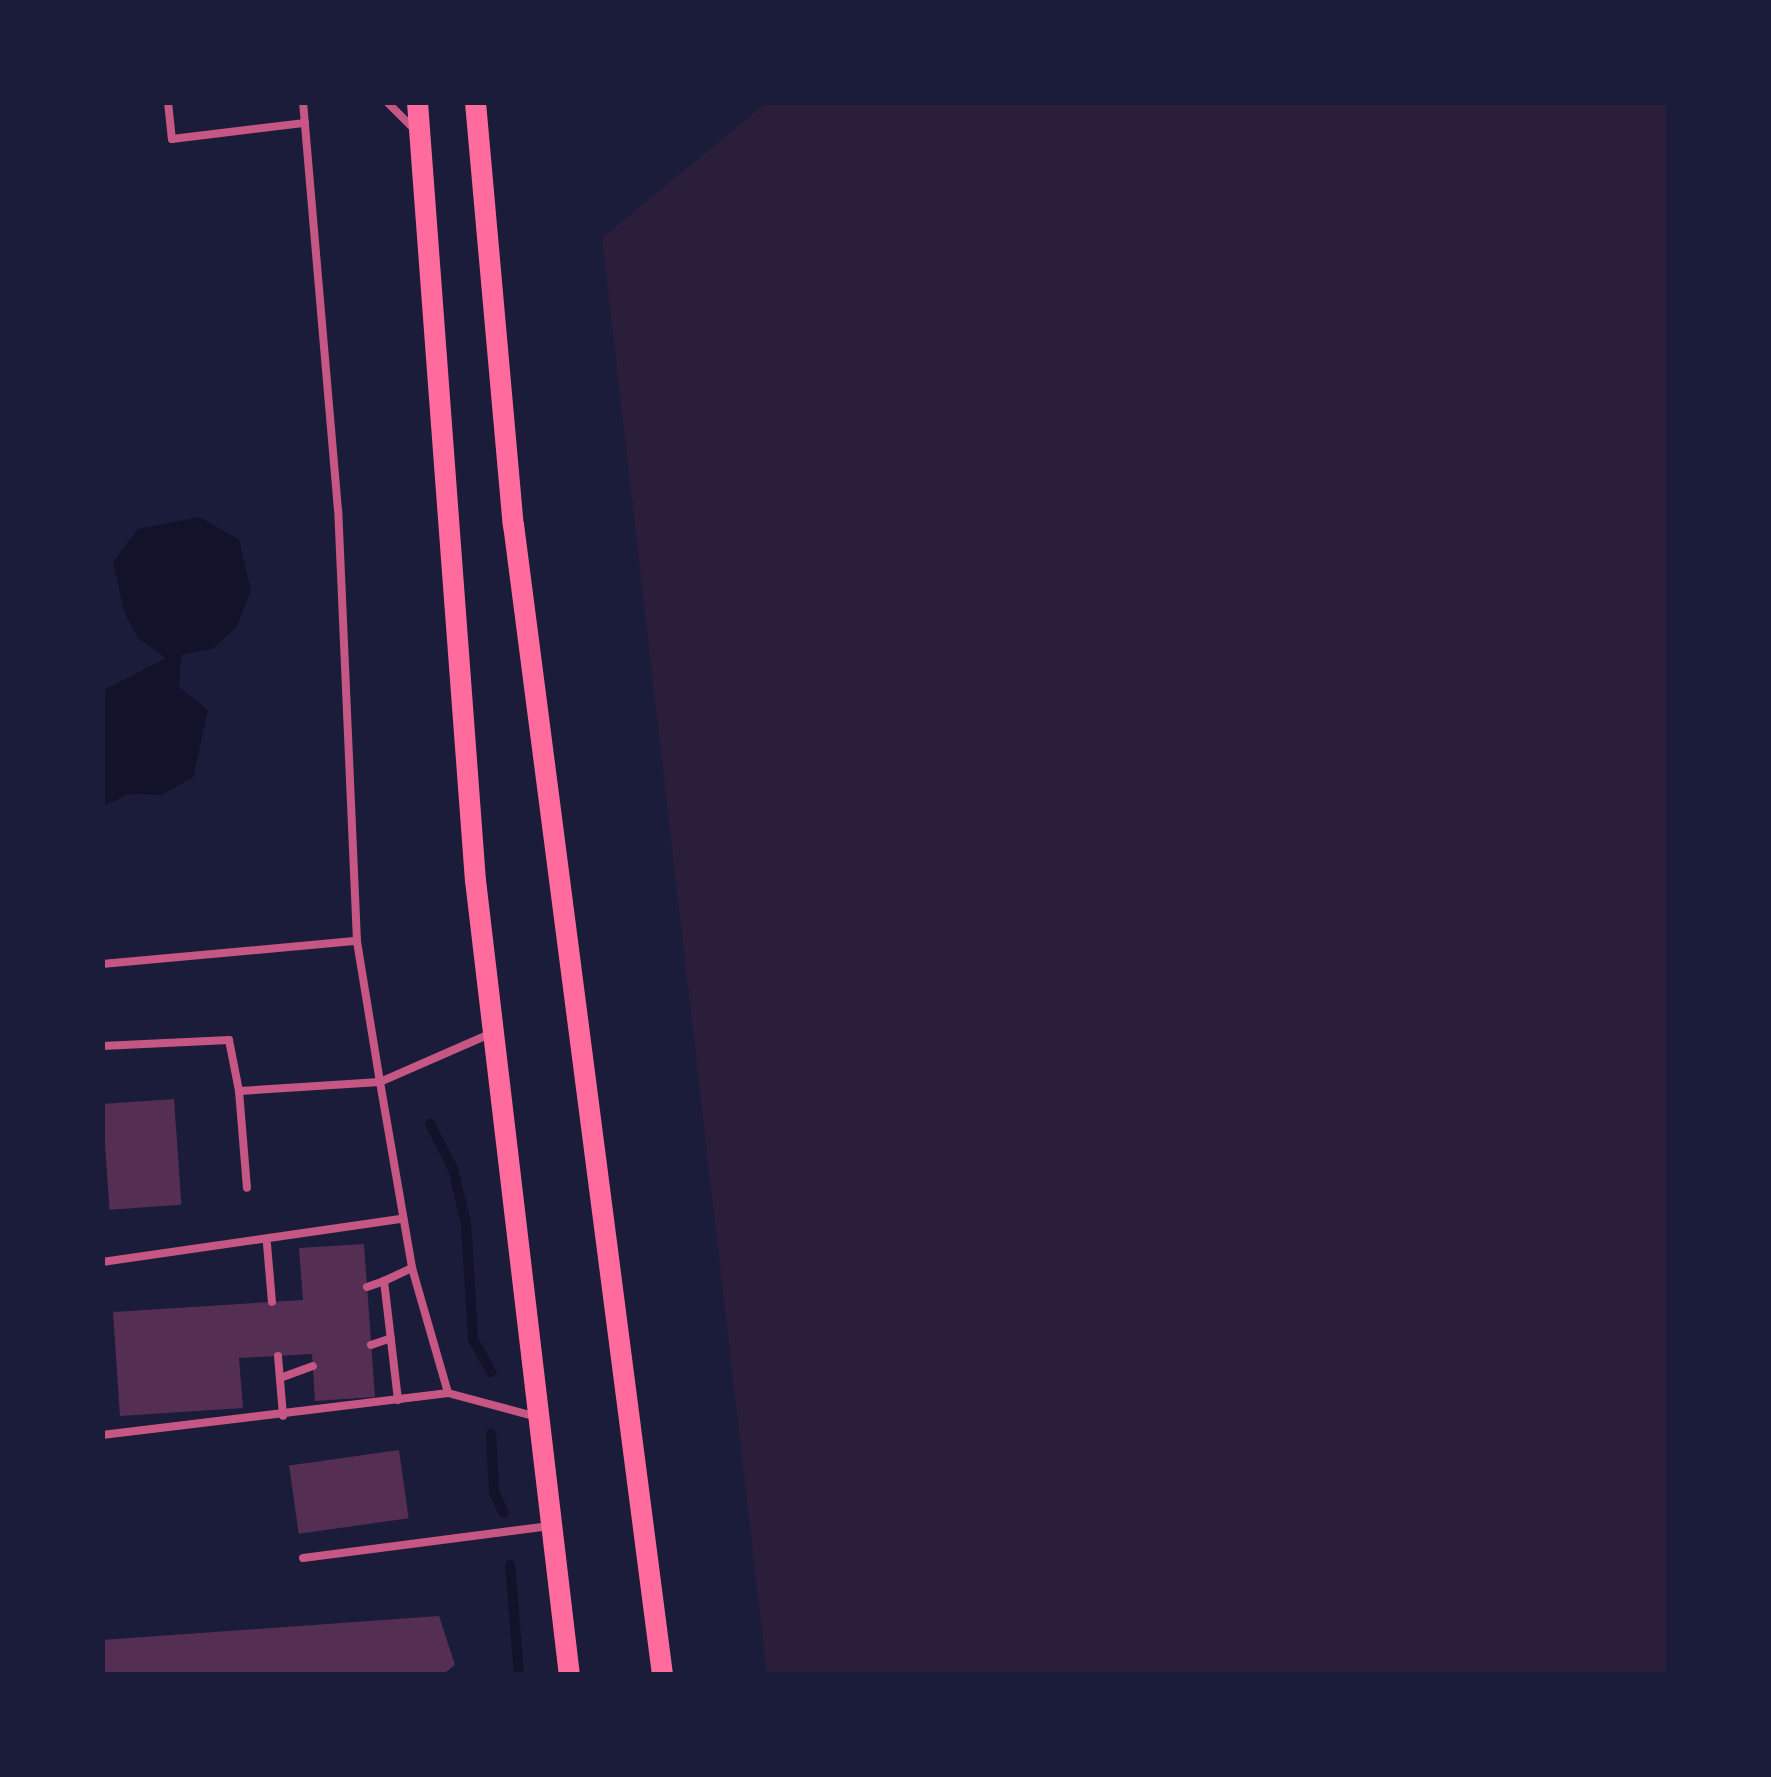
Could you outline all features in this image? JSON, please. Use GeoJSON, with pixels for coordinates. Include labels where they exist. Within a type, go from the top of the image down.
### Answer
{"type":"FeatureCollection","features":[{"type":"Feature","properties":{"kind":"main road"},"geometry":{"type":"LineString","coordinates":[[417,102],[494,1032],[568,1675]]}},
{"type":"Feature","properties":{"kind":"main road"},"geometry":{"type":"LineString","coordinates":[[475,102],[513,524],[662,1675]]}},
{"type":"Feature","properties":{"kind":"lane"},"geometry":{"type":"LineString","coordinates":[[168,102],[172,139],[305,123]]}},
{"type":"Feature","properties":{"kind":"lane"},"geometry":{"type":"LineString","coordinates":[[303,102],[338,510],[357,940],[402,1219],[448,1393]]}},
{"type":"Feature","properties":{"kind":"lane"},"geometry":{"type":"LineString","coordinates":[[387,102],[420,135]]}},
{"type":"Feature","properties":{"kind":"lane"},"geometry":{"type":"LineString","coordinates":[[102,964],[357,940]]}},
{"type":"Feature","properties":{"kind":"lane"},"geometry":{"type":"LineString","coordinates":[[239,1091],[380,1082],[494,1032]]}},
{"type":"Feature","properties":{"kind":"lane"},"geometry":{"type":"LineString","coordinates":[[102,1046],[229,1040],[239,1091],[247,1188]]}},
{"type":"Feature","properties":{"kind":"lane"},"geometry":{"type":"LineString","coordinates":[[102,1262],[267,1244],[402,1219]]}},
{"type":"Feature","properties":{"kind":"lane"},"geometry":{"type":"LineString","coordinates":[[267,1244],[272,1302]]}},
{"type":"Feature","properties":{"kind":"lane"},"geometry":{"type":"LineString","coordinates":[[367,1288],[412,1268]]}},
{"type":"Feature","properties":{"kind":"lane"},"geometry":{"type":"LineString","coordinates":[[384,1281],[398,1400]]}},
{"type":"Feature","properties":{"kind":"lane"},"geometry":{"type":"LineString","coordinates":[[371,1345],[391,1337]]}},
{"type":"Feature","properties":{"kind":"lane"},"geometry":{"type":"LineString","coordinates":[[278,1356],[283,1416]]}},
{"type":"Feature","properties":{"kind":"lane"},"geometry":{"type":"LineString","coordinates":[[280,1378],[313,1366]]}},
{"type":"Feature","properties":{"kind":"lane"},"geometry":{"type":"LineString","coordinates":[[102,1435],[448,1393],[539,1417]]}},
{"type":"Feature","properties":{"kind":"lane"},"geometry":{"type":"LineString","coordinates":[[303,1558],[552,1526]]}},
{"type":"Feature","properties":{"kind":"shaded area"},"geometry":{"type":"Polygon","coordinates":[[[767,102],[1669,102],[1669,1675],[767,1675],[602,238],[767,102]]]}},
{"type":"Feature","properties":{"kind":"shaded area"},"geometry":{"type":"Polygon","coordinates":[[[199,517],[239,540],[251,590],[237,626],[214,648],[181,655],[179,687],[208,710],[193,777],[162,795],[128,794],[102,807],[102,691],[166,658],[138,638],[125,614],[113,562],[138,529],[199,517]]]}},
{"type":"Feature","properties":{"kind":"building"},"geometry":{"type":"Polygon","coordinates":[[[174,1099],[181,1205],[110,1210],[102,1104],[174,1099]]]}},
{"type":"Feature","properties":{"kind":"building"},"geometry":{"type":"Polygon","coordinates":[[[364,1244],[375,1397],[315,1401],[312,1354],[239,1358],[243,1408],[120,1416],[113,1312],[303,1300],[299,1248],[364,1244]]]}},
{"type":"Feature","properties":{"kind":"building"},"geometry":{"type":"Polygon","coordinates":[[[399,1450],[409,1518],[299,1534],[289,1465],[399,1450]]]}},
{"type":"Feature","properties":{"kind":"building"},"geometry":{"type":"Polygon","coordinates":[[[439,1616],[455,1665],[442,1675],[102,1675],[102,1640],[439,1616]]]}},
{"type":"Feature","properties":{"kind":"waterway"},"geometry":{"type":"LineString","coordinates":[[430,1124],[453,1169],[466,1223],[473,1339],[491,1372]]}},
{"type":"Feature","properties":{"kind":"waterway"},"geometry":{"type":"LineString","coordinates":[[491,1434],[494,1492],[504,1513]]}},
{"type":"Feature","properties":{"kind":"waterway"},"geometry":{"type":"LineString","coordinates":[[510,1565],[519,1675]]}}]}
